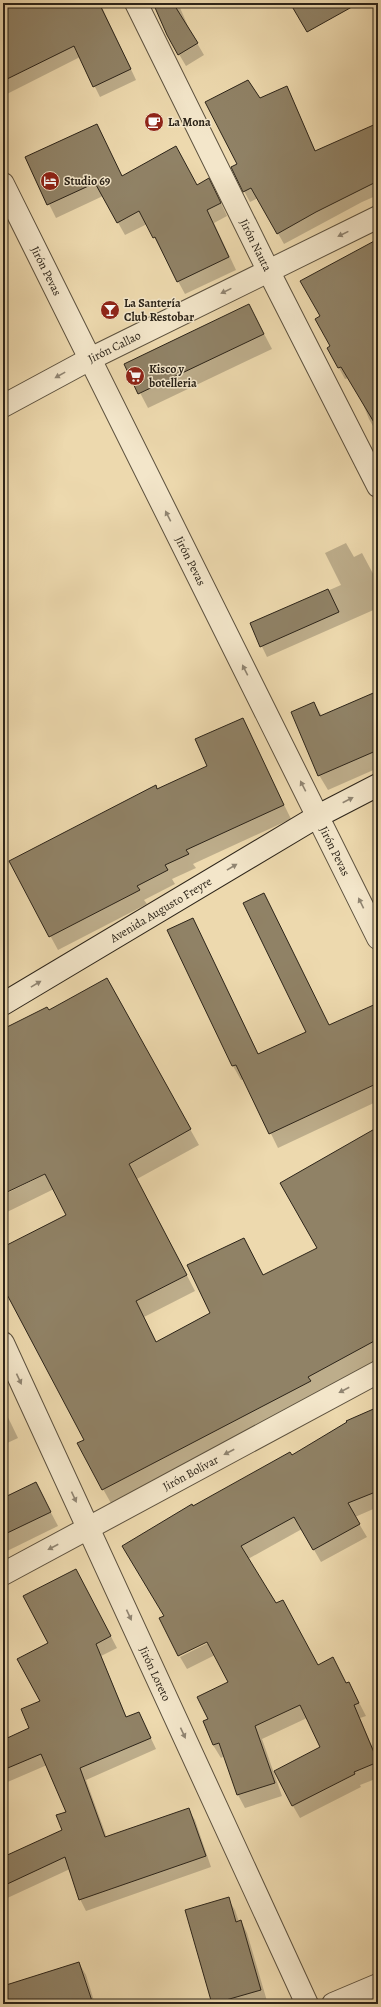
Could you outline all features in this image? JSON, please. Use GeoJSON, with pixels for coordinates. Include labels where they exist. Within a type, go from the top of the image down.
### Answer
{"type":"FeatureCollection","features":[{"type":"Feature","properties":{"kind":"street","name":"Jirón Nauta"},"geometry":{"type":"LineString","coordinates":[[136,3],[268,270],[378,486]]}},
{"type":"Feature","properties":{"kind":"street","name":"Jirón Pevas"},"geometry":{"type":"LineString","coordinates":[[3,184],[378,938]]}},
{"type":"Feature","properties":{"kind":"street","name":"Jirón Callao"},"geometry":{"type":"LineString","coordinates":[[3,406],[90,359],[378,217]]}},
{"type":"Feature","properties":{"kind":"street","name":"Avenida Augusto Freyre"},"geometry":{"type":"LineString","coordinates":[[3,1004],[318,816],[378,785]]}},
{"type":"Feature","properties":{"kind":"street","name":"Jirón Loreto"},"geometry":{"type":"LineString","coordinates":[[3,1343],[307,2004]]}},
{"type":"Feature","properties":{"kind":"street","name":"Jirón Bolívar"},"geometry":{"type":"LineString","coordinates":[[3,1574],[378,1372]]}},
{"type":"Feature","properties":{"kind":"street"},"geometry":{"type":"LineString","coordinates":[[333,2004],[378,1985]]}},
{"type":"Feature","properties":{"kind":"building"},"geometry":{"type":"Polygon","coordinates":[[[3,3],[99,3],[131,69],[93,87],[74,46],[3,81],[3,3]]]}},
{"type":"Feature","properties":{"kind":"building"},"geometry":{"type":"Polygon","coordinates":[[[153,3],[173,3],[198,43],[178,55],[167,35],[153,3]]]}},
{"type":"Feature","properties":{"kind":"building"},"geometry":{"type":"Polygon","coordinates":[[[290,3],[359,3],[307,32],[290,3]]]}},
{"type":"Feature","properties":{"kind":"building"},"geometry":{"type":"Polygon","coordinates":[[[248,80],[260,98],[287,86],[315,151],[378,123],[378,181],[316,212],[277,234],[251,188],[243,192],[231,167],[237,164],[205,102],[248,80]]]}},
{"type":"Feature","properties":{"kind":"building"},"geometry":{"type":"Polygon","coordinates":[[[97,124],[122,176],[176,146],[197,185],[209,178],[221,203],[207,210],[229,257],[177,282],[155,237],[153,238],[139,211],[117,223],[95,183],[47,205],[25,157],[97,124]]]}},
{"type":"Feature","properties":{"kind":"building"},"geometry":{"type":"Polygon","coordinates":[[[378,239],[378,429],[341,367],[338,368],[327,348],[330,346],[315,319],[320,316],[300,281],[378,239]]]}},
{"type":"Feature","properties":{"kind":"building"},"geometry":{"type":"Polygon","coordinates":[[[249,304],[264,334],[138,394],[124,364],[249,304]]]}},
{"type":"Feature","properties":{"kind":"building"},"geometry":{"type":"Polygon","coordinates":[[[328,589],[339,612],[260,647],[250,623],[328,589]]]}},
{"type":"Feature","properties":{"kind":"building"},"geometry":{"type":"Polygon","coordinates":[[[378,691],[378,750],[318,776],[291,712],[314,702],[320,716],[378,691]]]}},
{"type":"Feature","properties":{"kind":"building"},"geometry":{"type":"Polygon","coordinates":[[[243,718],[284,805],[186,850],[189,854],[165,865],[168,870],[137,886],[140,890],[49,937],[9,861],[156,785],[157,789],[207,766],[195,739],[243,718]]]}},
{"type":"Feature","properties":{"kind":"building"},"geometry":{"type":"Polygon","coordinates":[[[264,893],[329,1025],[378,1003],[378,1083],[269,1134],[236,1065],[232,1066],[167,930],[193,918],[258,1054],[306,1032],[243,903],[264,893]]]}},
{"type":"Feature","properties":{"kind":"building"},"geometry":{"type":"Polygon","coordinates":[[[107,978],[191,1129],[129,1164],[187,1275],[136,1301],[156,1342],[210,1313],[187,1265],[244,1238],[263,1275],[317,1248],[280,1183],[378,1127],[378,1339],[308,1377],[311,1381],[102,1490],[77,1443],[84,1440],[3,1287],[3,1247],[66,1215],[45,1174],[3,1194],[3,1029],[47,1007],[49,1010],[107,978]]]}},
{"type":"Feature","properties":{"kind":"building"},"geometry":{"type":"Polygon","coordinates":[[[378,1407],[378,1491],[348,1503],[360,1524],[313,1550],[294,1517],[241,1546],[276,1603],[283,1600],[318,1665],[333,1657],[346,1683],[349,1682],[359,1703],[354,1705],[378,1762],[354,1772],[355,1774],[292,1806],[274,1771],[320,1747],[300,1705],[255,1726],[275,1783],[237,1795],[219,1743],[213,1745],[203,1721],[208,1719],[197,1697],[228,1682],[207,1642],[178,1656],[159,1618],[164,1616],[122,1546],[192,1504],[193,1506],[290,1452],[292,1455],[347,1422],[346,1421],[378,1407]]]}},
{"type":"Feature","properties":{"kind":"building"},"geometry":{"type":"Polygon","coordinates":[[[36,1482],[51,1512],[3,1535],[3,1498],[36,1482]]]}},
{"type":"Feature","properties":{"kind":"building"},"geometry":{"type":"Polygon","coordinates":[[[76,1569],[111,1636],[96,1644],[126,1717],[139,1712],[151,1738],[80,1768],[105,1837],[189,1808],[206,1856],[79,1900],[65,1857],[3,1886],[3,1857],[62,1830],[56,1815],[66,1812],[41,1754],[3,1770],[3,1740],[29,1728],[21,1709],[40,1701],[17,1659],[48,1643],[23,1596],[76,1569]]]}},
{"type":"Feature","properties":{"kind":"building"},"geometry":{"type":"Polygon","coordinates":[[[229,1897],[236,1922],[241,1920],[261,1990],[212,2004],[185,1910],[229,1897]]]}},
{"type":"Feature","properties":{"kind":"building"},"geometry":{"type":"Polygon","coordinates":[[[79,1962],[93,2004],[3,2004],[3,1986],[79,1962]]]}},
{"type":"Feature","properties":{"kind":"place","name":"La Mona"},"geometry":{"type":"Point","coordinates":[154,122]}},
{"type":"Feature","properties":{"kind":"place","name":"Studio 69"},"geometry":{"type":"Point","coordinates":[50,181]}},
{"type":"Feature","properties":{"kind":"place","name":"La Santería Club Restobar"},"geometry":{"type":"Point","coordinates":[110,310]}},
{"type":"Feature","properties":{"kind":"place","name":"Kisco y botelleria"},"geometry":{"type":"Point","coordinates":[135,376]}}]}
